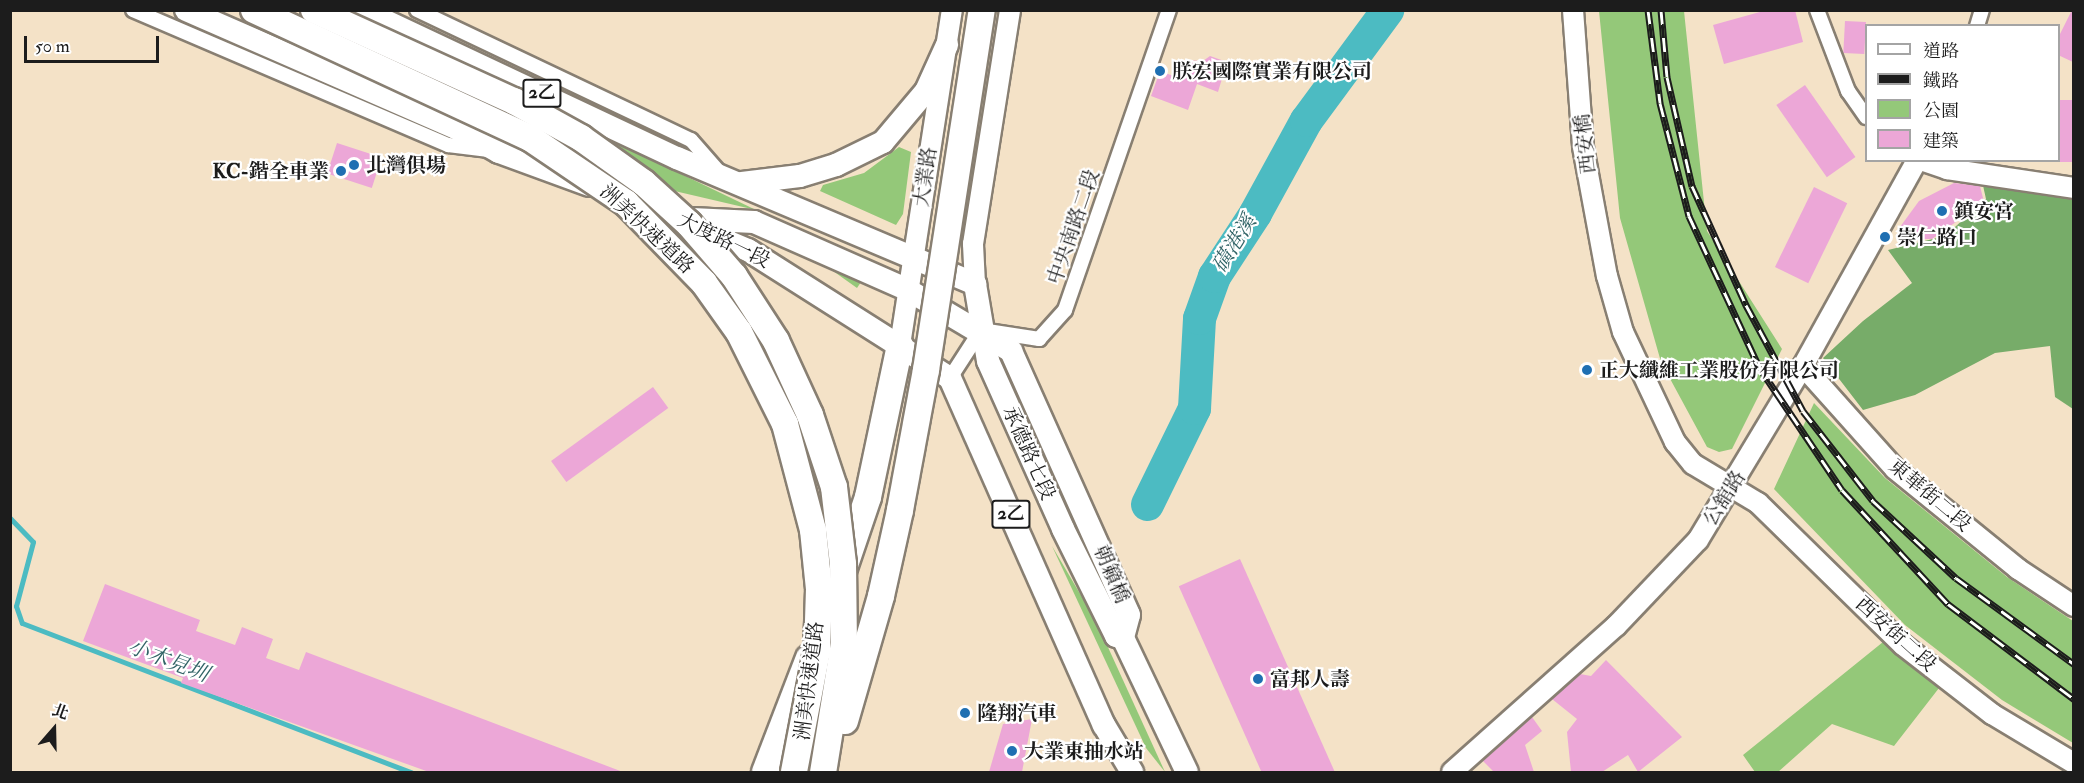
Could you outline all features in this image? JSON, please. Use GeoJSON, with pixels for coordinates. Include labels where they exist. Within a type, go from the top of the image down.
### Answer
{"type":"FeatureCollection","features":[{"type":"Feature","properties":{"kind":"highway","name":"洲美快速道路"},"geometry":{"type":"LineString","coordinates":[[254,10],[456,101],[538,144],[626,203],[704,283],[739,332],[785,424],[813,530],[819,590],[817,651],[794,772]]}},
{"type":"Feature","properties":{"kind":"highway","name":"洲美快速道路"},"geometry":{"type":"LineString","coordinates":[[314,10],[514,101],[581,138],[644,183],[689,224],[734,276],[776,341],[810,415],[834,487],[843,564],[844,643],[823,772]]}},
{"type":"Feature","properties":{"kind":"highway"},"geometry":{"type":"LineString","coordinates":[[828,772],[857,686],[900,510],[926,370],[982,10]]}},
{"type":"Feature","properties":{"kind":"highway"},"geometry":{"type":"LineString","coordinates":[[765,772],[867,497],[893,394],[900,345]]}},
{"type":"Feature","properties":{"kind":"main road","name":"大度路一段"},"geometry":{"type":"LineString","coordinates":[[186,10],[456,128],[499,152],[681,219],[789,273],[900,345]]}},
{"type":"Feature","properties":{"kind":"main road","name":"2乙"},"geometry":{"type":"LineString","coordinates":[[362,10],[677,158],[732,179],[975,284]]}},
{"type":"Feature","properties":{"kind":"main road"},"geometry":{"type":"LineString","coordinates":[[732,179],[800,176],[836,165],[883,142],[926,91],[947,45]]}},
{"type":"Feature","properties":{"kind":"main road"},"geometry":{"type":"LineString","coordinates":[[681,219],[754,222],[909,290],[981,330]]}},
{"type":"Feature","properties":{"kind":"main road","name":"承德路七段"},"geometry":{"type":"LineString","coordinates":[[975,284],[988,361],[1085,573]]}},
{"type":"Feature","properties":{"kind":"main road","name":"承德路七段"},"geometry":{"type":"LineString","coordinates":[[981,330],[1011,351],[1094,534]]}},
{"type":"Feature","properties":{"kind":"main road"},"geometry":{"type":"LineString","coordinates":[[900,345],[950,378]]}},
{"type":"Feature","properties":{"kind":"main road","name":"2乙"},"geometry":{"type":"LineString","coordinates":[[950,378],[1104,724],[1132,772]]}},
{"type":"Feature","properties":{"kind":"main road","name":"朝籟橋"},"geometry":{"type":"LineString","coordinates":[[1085,573],[1116,636],[1123,638],[1129,615],[1094,534]]}},
{"type":"Feature","properties":{"kind":"main road","name":"2乙"},"geometry":{"type":"LineString","coordinates":[[1123,638],[1187,772]]}},
{"type":"Feature","properties":{"kind":"street","name":"大度路一段"},"geometry":{"type":"LineString","coordinates":[[133,10],[448,145],[499,152]]}},
{"type":"Feature","properties":{"kind":"street"},"geometry":{"type":"LineString","coordinates":[[417,10],[691,140],[732,179]]}},
{"type":"Feature","properties":{"kind":"street","name":"大業路"},"geometry":{"type":"LineString","coordinates":[[900,345],[952,10]]}},
{"type":"Feature","properties":{"kind":"street"},"geometry":{"type":"LineString","coordinates":[[975,284],[974,244],[1010,10]]}},
{"type":"Feature","properties":{"kind":"street","name":"中央南路二段"},"geometry":{"type":"LineString","coordinates":[[981,330],[1039,339],[1065,310],[1169,10]]}},
{"type":"Feature","properties":{"kind":"street","name":"西安橋"},"geometry":{"type":"LineString","coordinates":[[1573,10],[1583,147],[1607,276],[1623,332],[1675,442],[1693,464],[1732,487]]}},
{"type":"Feature","properties":{"kind":"street"},"geometry":{"type":"LineString","coordinates":[[1817,10],[1848,91],[1865,116]]}},
{"type":"Feature","properties":{"kind":"street","name":"公舘路"},"geometry":{"type":"LineString","coordinates":[[1452,772],[1669,574],[1698,540],[1803,366],[1918,162]]}},
{"type":"Feature","properties":{"kind":"street","name":"公舘路"},"geometry":{"type":"LineString","coordinates":[[1925,162],[1947,169],[2073,188]]}},
{"type":"Feature","properties":{"kind":"street"},"geometry":{"type":"LineString","coordinates":[[950,378],[981,330]]}},
{"type":"Feature","properties":{"kind":"street","name":"東華街二段"},"geometry":{"type":"LineString","coordinates":[[1803,366],[1895,469],[2018,569],[2073,606]]}},
{"type":"Feature","properties":{"kind":"street","name":"西安街二段"},"geometry":{"type":"LineString","coordinates":[[1732,487],[1758,503],[1903,645],[1992,714],[2073,763]]}},
{"type":"Feature","properties":{"kind":"green space"},"geometry":{"type":"Polygon","coordinates":[[[1599,11],[1684,11],[1707,231],[1782,349],[1732,449],[1719,452],[1707,447],[1661,362],[1620,218],[1599,11]]]}},
{"type":"Feature","properties":{"kind":"green space"},"geometry":{"type":"Polygon","coordinates":[[[598,134],[756,210],[666,189],[598,134]]]}},
{"type":"Feature","properties":{"kind":"green space"},"geometry":{"type":"Polygon","coordinates":[[[899,147],[911,152],[903,214],[896,225],[820,191],[823,185],[864,173],[899,147]]]}},
{"type":"Feature","properties":{"kind":"green space"},"geometry":{"type":"Polygon","coordinates":[[[1982,181],[2073,199],[2073,409],[2055,397],[2050,346],[1995,353],[1915,395],[1863,410],[1823,358],[1863,321],[1912,283],[1888,250],[1945,236],[1986,199],[1982,181]]]}},
{"type":"Feature","properties":{"kind":"green space"},"geometry":{"type":"Polygon","coordinates":[[[819,261],[844,271],[861,282],[857,288],[819,261]]]}},
{"type":"Feature","properties":{"kind":"green space"},"geometry":{"type":"Polygon","coordinates":[[[1814,403],[1885,478],[2007,577],[2073,621],[2073,743],[2002,700],[1905,625],[1774,489],[1814,403]]]}},
{"type":"Feature","properties":{"kind":"green space"},"geometry":{"type":"Polygon","coordinates":[[[1052,546],[1096,621],[1165,772],[1146,748],[1052,546]]]}},
{"type":"Feature","properties":{"kind":"green space"},"geometry":{"type":"Polygon","coordinates":[[[1883,642],[1939,688],[1894,746],[1832,724],[1778,772],[1755,772],[1743,755],[1883,642]]]}},
{"type":"Feature","properties":{"kind":"building"},"geometry":{"type":"Polygon","coordinates":[[[1767,10],[1795,10],[1803,42],[1724,64],[1713,25],[1767,10]]]}},
{"type":"Feature","properties":{"kind":"building"},"geometry":{"type":"Polygon","coordinates":[[[2073,10],[2073,62],[2060,56],[2060,34],[2073,10]]]}},
{"type":"Feature","properties":{"kind":"building"},"geometry":{"type":"Polygon","coordinates":[[[1845,21],[1866,22],[1864,54],[1843,53],[1845,21]]]}},
{"type":"Feature","properties":{"kind":"building"},"geometry":{"type":"Polygon","coordinates":[[[1210,56],[1227,62],[1218,92],[1197,84],[1188,110],[1151,96],[1160,71],[1176,77],[1183,60],[1203,61],[1210,56]]]}},
{"type":"Feature","properties":{"kind":"building"},"geometry":{"type":"Polygon","coordinates":[[[1805,85],[1855,157],[1827,177],[1776,105],[1805,85]]]}},
{"type":"Feature","properties":{"kind":"building"},"geometry":{"type":"Polygon","coordinates":[[[2060,100],[2073,100],[2073,162],[2060,162],[2060,100]]]}},
{"type":"Feature","properties":{"kind":"building","name":"北灣俱場"},"geometry":{"type":"Polygon","coordinates":[[[337,143],[382,158],[372,188],[327,173],[337,143]]]}},
{"type":"Feature","properties":{"kind":"building","name":"鎮安宮"},"geometry":{"type":"Polygon","coordinates":[[[1954,183],[1980,186],[1984,202],[1932,239],[1918,239],[1900,227],[1919,201],[1954,183]]]}},
{"type":"Feature","properties":{"kind":"building"},"geometry":{"type":"Polygon","coordinates":[[[1814,187],[1847,203],[1808,283],[1775,267],[1814,187]]]}},
{"type":"Feature","properties":{"kind":"building"},"geometry":{"type":"Polygon","coordinates":[[[653,387],[668,408],[566,482],[551,461],[653,387]]]}},
{"type":"Feature","properties":{"kind":"building","name":"富邦人壽"},"geometry":{"type":"Polygon","coordinates":[[[1240,559],[1335,772],[1261,772],[1179,586],[1240,559]]]}},
{"type":"Feature","properties":{"kind":"building"},"geometry":{"type":"Polygon","coordinates":[[[105,584],[200,620],[196,631],[235,645],[242,627],[273,639],[266,658],[299,670],[306,652],[623,772],[429,772],[181,683],[183,678],[83,641],[105,584]]]}},
{"type":"Feature","properties":{"kind":"building"},"geometry":{"type":"Polygon","coordinates":[[[1606,660],[1682,737],[1638,772],[1628,755],[1602,772],[1571,772],[1567,732],[1577,719],[1552,699],[1580,674],[1591,676],[1606,660]]]}},
{"type":"Feature","properties":{"kind":"building"},"geometry":{"type":"Polygon","coordinates":[[[1532,717],[1542,731],[1525,745],[1534,772],[1494,772],[1483,761],[1532,717]]]}},
{"type":"Feature","properties":{"kind":"building","name":"大業東抽水站"},"geometry":{"type":"Polygon","coordinates":[[[1032,719],[1022,772],[989,772],[1003,724],[1032,719]]]}},
{"type":"Feature","properties":{"kind":"waterway","name":"磺港溪"},"geometry":{"type":"LineString","coordinates":[[1147,504],[1194,408],[1199,318],[1214,276],[1255,213],[1306,120],[1387,10]]}},
{"type":"Feature","properties":{"kind":"waterway","name":"小木見圳"},"geometry":{"type":"LineString","coordinates":[[10,518],[33,542],[16,606],[22,623],[411,772]]}},
{"type":"Feature","properties":{"kind":"railway"},"geometry":{"type":"LineString","coordinates":[[1648,10],[1660,103],[1689,216],[1759,367],[1842,490],[1948,604],[2074,699]]}},
{"type":"Feature","properties":{"kind":"railway"},"geometry":{"type":"LineString","coordinates":[[1661,10],[1667,77],[1692,186],[1746,305],[1803,411],[1873,501],[1956,578],[2074,664]]}},
{"type":"Feature","properties":{"kind":"place","name":"朕宏國際實業有限公司"},"geometry":{"type":"Point","coordinates":[1160,71]}},
{"type":"Feature","properties":{"kind":"place","name":"北灣俱場"},"geometry":{"type":"Point","coordinates":[354,165]}},
{"type":"Feature","properties":{"kind":"place","name":"KC-鍇全車業"},"geometry":{"type":"Point","coordinates":[341,171]}},
{"type":"Feature","properties":{"kind":"place","name":"鎮安宮"},"geometry":{"type":"Point","coordinates":[1942,211]}},
{"type":"Feature","properties":{"kind":"place","name":"崇仁路口"},"geometry":{"type":"Point","coordinates":[1885,237]}},
{"type":"Feature","properties":{"kind":"place","name":"正大纖維工業股份有限公司"},"geometry":{"type":"Point","coordinates":[1587,370]}},
{"type":"Feature","properties":{"kind":"place","name":"富邦人壽"},"geometry":{"type":"Point","coordinates":[1258,679]}},
{"type":"Feature","properties":{"kind":"place","name":"隆翔汽車"},"geometry":{"type":"Point","coordinates":[965,713]}},
{"type":"Feature","properties":{"kind":"place","name":"大業東抽水站"},"geometry":{"type":"Point","coordinates":[1012,751]}}]}
